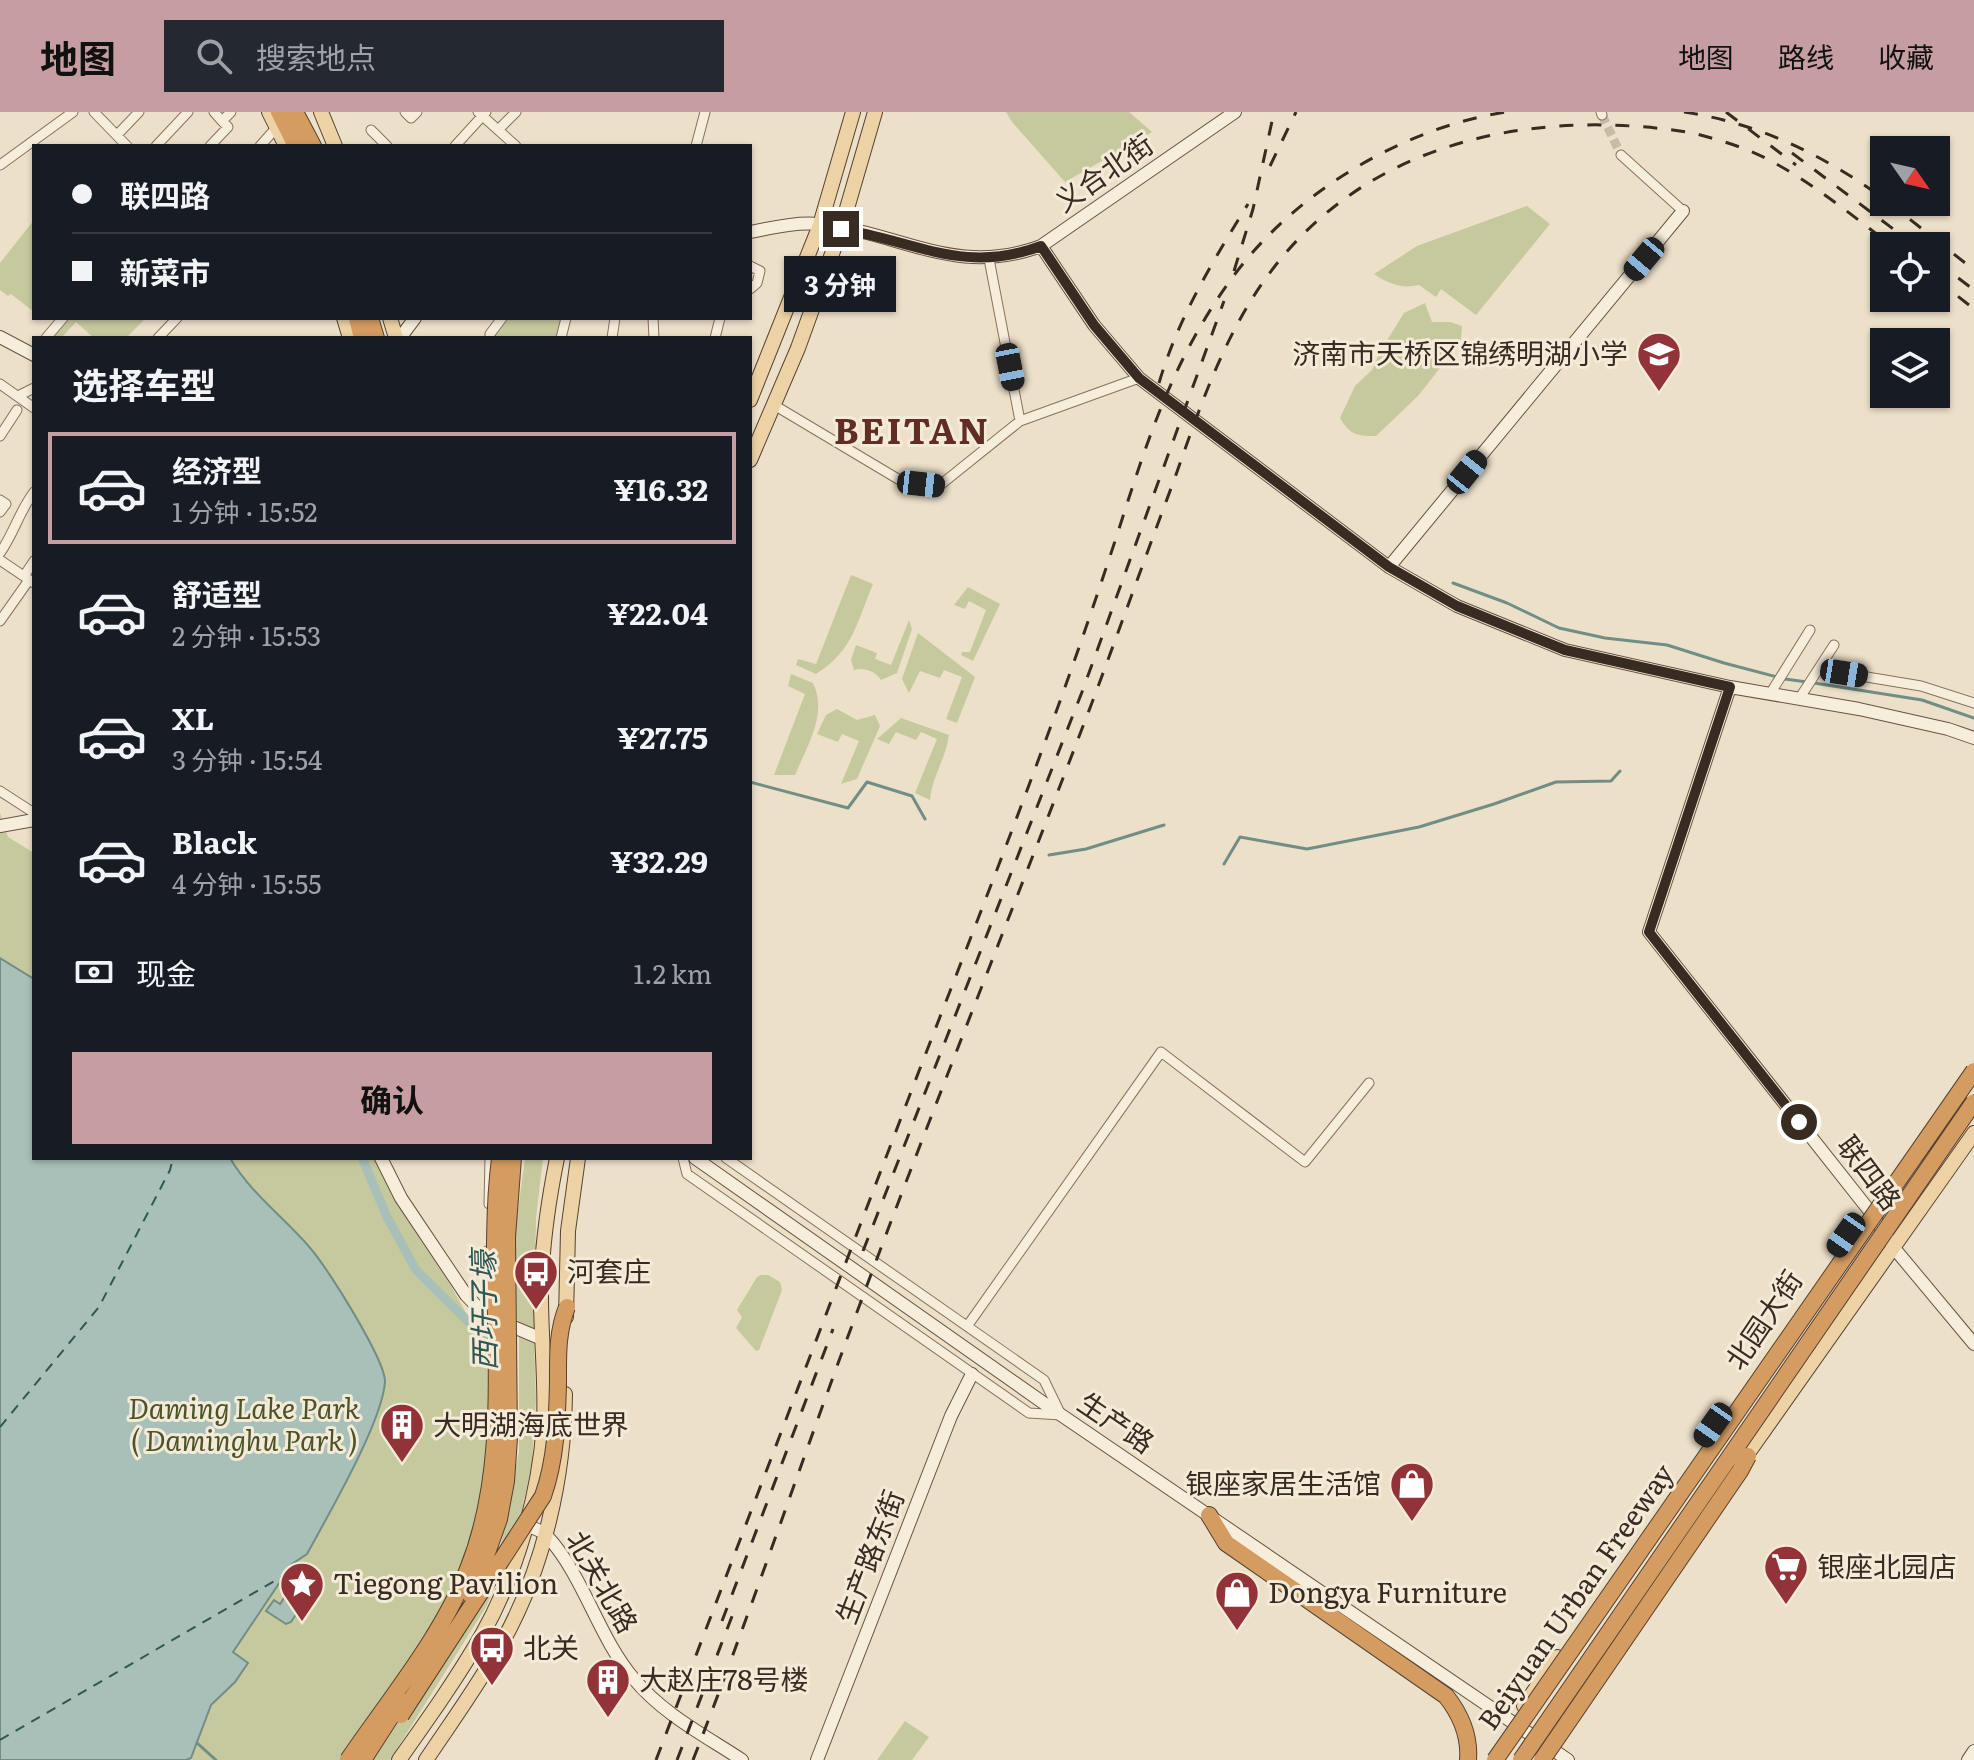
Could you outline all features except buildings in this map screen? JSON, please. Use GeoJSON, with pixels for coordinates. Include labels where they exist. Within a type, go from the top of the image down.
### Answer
{"type":"FeatureCollection","features":[{"type":"Feature","properties":{"kind":"highway"},"geometry":{"type":"LineString","coordinates":[[295,112],[312,144]]}},
{"type":"Feature","properties":{"kind":"highway"},"geometry":{"type":"LineString","coordinates":[[278,120],[295,144]]}},
{"type":"Feature","properties":{"kind":"highway"},"geometry":{"type":"LineString","coordinates":[[1649,1527],[1682,1471],[1926,1121],[1974,1066]]}},
{"type":"Feature","properties":{"kind":"highway","name":"Beiyuan Urban Freeway"},"geometry":{"type":"LineString","coordinates":[[1495,1760],[1974,1066]]}},
{"type":"Feature","properties":{"kind":"highway","name":"Beiyuan Urban Freeway"},"geometry":{"type":"LineString","coordinates":[[1521,1760],[1974,1102]]}},
{"type":"Feature","properties":{"kind":"highway"},"geometry":{"type":"LineString","coordinates":[[348,1760],[452,1603],[467,1572],[486,1515],[495,1435],[493,1244],[500,1160]]}},
{"type":"Feature","properties":{"kind":"highway"},"geometry":{"type":"LineString","coordinates":[[363,1760],[460,1610],[482,1567],[499,1519],[509,1438],[507,1237],[513,1160]]}},
{"type":"Feature","properties":{"kind":"highway"},"geometry":{"type":"LineString","coordinates":[[371,1760],[543,1496],[555,1447],[559,1328],[567,1307]]}},
{"type":"Feature","properties":{"kind":"highway"},"geometry":{"type":"LineString","coordinates":[[1544,1753],[1642,1618],[1748,1456]]}},
{"type":"Feature","properties":{"kind":"highway"},"geometry":{"type":"LineString","coordinates":[[1209,1515],[1226,1543],[1446,1696],[1464,1726],[1468,1739],[1468,1760]]}},
{"type":"Feature","properties":{"kind":"main road"},"geometry":{"type":"LineString","coordinates":[[269,112],[278,120],[285,144]]}},
{"type":"Feature","properties":{"kind":"main road"},"geometry":{"type":"LineString","coordinates":[[321,112],[334,140]]}},
{"type":"Feature","properties":{"kind":"main road"},"geometry":{"type":"LineString","coordinates":[[752,395],[820,225],[853,112]]}},
{"type":"Feature","properties":{"kind":"main road"},"geometry":{"type":"LineString","coordinates":[[752,455],[798,348],[841,229],[875,112]]}},
{"type":"Feature","properties":{"kind":"main road","name":"义合北街"},"geometry":{"type":"LineString","coordinates":[[752,232],[801,224],[820,225],[907,243],[951,257],[989,259],[1023,253],[1041,246],[1227,114]]}},
{"type":"Feature","properties":{"kind":"main road"},"geometry":{"type":"LineString","coordinates":[[1389,567],[1683,211]]}},
{"type":"Feature","properties":{"kind":"main road"},"geometry":{"type":"LineString","coordinates":[[1041,246],[1094,325],[1139,378],[1389,567],[1457,606],[1565,650],[1730,687],[1770,694],[1802,693],[1974,738]]}},
{"type":"Feature","properties":{"kind":"main road"},"geometry":{"type":"LineString","coordinates":[[400,336],[413,320]]}},
{"type":"Feature","properties":{"kind":"main road"},"geometry":{"type":"LineString","coordinates":[[0,337],[32,353]]}},
{"type":"Feature","properties":{"kind":"main road","name":"联四路"},"geometry":{"type":"LineString","coordinates":[[1730,687],[1649,932],[1872,1214],[1894,1248],[1974,1344]]}},
{"type":"Feature","properties":{"kind":"main road"},"geometry":{"type":"LineString","coordinates":[[0,826],[32,820]]}},
{"type":"Feature","properties":{"kind":"main road","name":"北园大街"},"geometry":{"type":"LineString","coordinates":[[1488,1760],[1536,1687],[1974,1066]]}},
{"type":"Feature","properties":{"kind":"main road"},"geometry":{"type":"LineString","coordinates":[[1748,1456],[1974,1133]]}},
{"type":"Feature","properties":{"kind":"main road"},"geometry":{"type":"LineString","coordinates":[[382,1160],[401,1198],[466,1295],[485,1315],[542,1339]]}},
{"type":"Feature","properties":{"kind":"main road"},"geometry":{"type":"LineString","coordinates":[[399,1760],[483,1633],[502,1595],[525,1525],[543,1429],[541,1295],[548,1205],[557,1160]]}},
{"type":"Feature","properties":{"kind":"main road"},"geometry":{"type":"LineString","coordinates":[[426,1760],[504,1640],[519,1609],[546,1533],[565,1441],[568,1231],[578,1160]]}},
{"type":"Feature","properties":{"kind":"main road","name":"生产路"},"geometry":{"type":"LineString","coordinates":[[698,1160],[1061,1415],[1513,1724],[1544,1753]]}},
{"type":"Feature","properties":{"kind":"main road","name":"生产路东街"},"geometry":{"type":"LineString","coordinates":[[817,1760],[951,1416],[972,1374]]}},
{"type":"Feature","properties":{"kind":"main road","name":"北关北路"},"geometry":{"type":"LineString","coordinates":[[525,1525],[546,1533],[633,1678],[665,1710],[742,1760]]}},
{"type":"Feature","properties":{"kind":"main road"},"geometry":{"type":"LineString","coordinates":[[1968,1760],[1974,1751]]}},
{"type":"Feature","properties":{"kind":"main road"},"geometry":{"type":"LineString","coordinates":[[1535,1760],[1544,1753],[1568,1760]]}},
{"type":"Feature","properties":{"kind":"street"},"geometry":{"type":"LineString","coordinates":[[0,165],[73,112]]}},
{"type":"Feature","properties":{"kind":"street"},"geometry":{"type":"LineString","coordinates":[[94,112],[125,144]]}},
{"type":"Feature","properties":{"kind":"street"},"geometry":{"type":"LineString","coordinates":[[117,135],[139,112]]}},
{"type":"Feature","properties":{"kind":"street"},"geometry":{"type":"LineString","coordinates":[[158,144],[188,112]]}},
{"type":"Feature","properties":{"kind":"street"},"geometry":{"type":"LineString","coordinates":[[212,144],[228,127],[214,112]]}},
{"type":"Feature","properties":{"kind":"street"},"geometry":{"type":"LineString","coordinates":[[222,121],[231,112]]}},
{"type":"Feature","properties":{"kind":"street"},"geometry":{"type":"LineString","coordinates":[[405,112],[411,118],[417,112]]}},
{"type":"Feature","properties":{"kind":"street"},"geometry":{"type":"LineString","coordinates":[[498,130],[516,112]]}},
{"type":"Feature","properties":{"kind":"street"},"geometry":{"type":"LineString","coordinates":[[697,144],[705,112]]}},
{"type":"Feature","properties":{"kind":"street"},"geometry":{"type":"LineString","coordinates":[[457,144],[482,113],[514,144]]}},
{"type":"Feature","properties":{"kind":"street"},"geometry":{"type":"LineString","coordinates":[[261,144],[278,120]]}},
{"type":"Feature","properties":{"kind":"street"},"geometry":{"type":"LineString","coordinates":[[371,130],[385,144]]}},
{"type":"Feature","properties":{"kind":"street"},"geometry":{"type":"LineString","coordinates":[[1621,155],[1683,211]]}},
{"type":"Feature","properties":{"kind":"street"},"geometry":{"type":"LineString","coordinates":[[989,259],[1020,421]]}},
{"type":"Feature","properties":{"kind":"street"},"geometry":{"type":"LineString","coordinates":[[752,267],[760,271],[757,283],[752,287]]}},
{"type":"Feature","properties":{"kind":"street"},"geometry":{"type":"LineString","coordinates":[[48,336],[61,320]]}},
{"type":"Feature","properties":{"kind":"street"},"geometry":{"type":"LineString","coordinates":[[160,336],[175,320]]}},
{"type":"Feature","properties":{"kind":"street"},"geometry":{"type":"LineString","coordinates":[[774,405],[903,482],[939,486],[1020,421],[1139,378]]}},
{"type":"Feature","properties":{"kind":"street"},"geometry":{"type":"LineString","coordinates":[[0,384],[32,406]]}},
{"type":"Feature","properties":{"kind":"street"},"geometry":{"type":"LineString","coordinates":[[18,396],[32,389]]}},
{"type":"Feature","properties":{"kind":"street"},"geometry":{"type":"LineString","coordinates":[[0,436],[17,410]]}},
{"type":"Feature","properties":{"kind":"street"},"geometry":{"type":"LineString","coordinates":[[0,553],[10,538],[21,509],[32,495]]}},
{"type":"Feature","properties":{"kind":"street"},"geometry":{"type":"LineString","coordinates":[[0,500],[6,504],[0,512]]}},
{"type":"Feature","properties":{"kind":"street"},"geometry":{"type":"LineString","coordinates":[[0,560],[29,580],[0,621]]}},
{"type":"Feature","properties":{"kind":"street"},"geometry":{"type":"LineString","coordinates":[[1770,694],[1810,630]]}},
{"type":"Feature","properties":{"kind":"street"},"geometry":{"type":"LineString","coordinates":[[1802,693],[1834,645]]}},
{"type":"Feature","properties":{"kind":"street"},"geometry":{"type":"LineString","coordinates":[[1816,673],[1921,686],[1974,703]]}},
{"type":"Feature","properties":{"kind":"street"},"geometry":{"type":"LineString","coordinates":[[0,791],[32,812]]}},
{"type":"Feature","properties":{"kind":"street"},"geometry":{"type":"LineString","coordinates":[[968,1325],[1161,1052],[1305,1162],[1369,1083]]}},
{"type":"Feature","properties":{"kind":"street"},"geometry":{"type":"LineString","coordinates":[[485,1315],[490,1160]]}},
{"type":"Feature","properties":{"kind":"street"},"geometry":{"type":"LineString","coordinates":[[684,1160],[687,1174],[1029,1413],[1061,1415],[1044,1380],[729,1160]]}},
{"type":"Feature","properties":{"kind":"green space"},"geometry":{"type":"Polygon","coordinates":[[[1006,112],[1129,112],[1152,132],[1065,182],[1006,112]]]}},
{"type":"Feature","properties":{"kind":"green space"},"geometry":{"type":"Polygon","coordinates":[[[1527,206],[1550,224],[1476,315],[1441,289],[1436,297],[1419,285],[1396,285],[1374,274],[1417,246],[1527,206]]]}},
{"type":"Feature","properties":{"kind":"green space"},"geometry":{"type":"Polygon","coordinates":[[[32,223],[32,310],[11,294],[8,296],[0,290],[0,263],[32,223]]]}},
{"type":"Feature","properties":{"kind":"green space"},"geometry":{"type":"Polygon","coordinates":[[[1425,303],[1432,322],[1462,326],[1461,339],[1418,396],[1376,436],[1355,433],[1340,418],[1355,386],[1372,370],[1404,313],[1425,303]]]}},
{"type":"Feature","properties":{"kind":"green space"},"geometry":{"type":"Polygon","coordinates":[[[68,320],[144,320],[128,336],[92,336],[76,322],[63,336],[54,336],[68,320]]]}},
{"type":"Feature","properties":{"kind":"green space"},"geometry":{"type":"Polygon","coordinates":[[[501,320],[566,320],[562,336],[491,336],[501,320]]]}},
{"type":"Feature","properties":{"kind":"green space"},"geometry":{"type":"Polygon","coordinates":[[[851,575],[873,584],[846,645],[816,674],[796,665],[798,659],[816,664],[851,575]]]}},
{"type":"Feature","properties":{"kind":"green space"},"geometry":{"type":"Polygon","coordinates":[[[968,587],[1000,604],[973,661],[961,655],[962,652],[970,652],[986,610],[969,601],[965,609],[954,605],[968,587]]]}},
{"type":"Feature","properties":{"kind":"green space"},"geometry":{"type":"Polygon","coordinates":[[[909,620],[912,629],[897,673],[881,680],[869,670],[854,670],[851,660],[856,645],[877,653],[875,659],[891,665],[909,620]]]}},
{"type":"Feature","properties":{"kind":"green space"},"geometry":{"type":"Polygon","coordinates":[[[918,633],[975,677],[957,723],[946,719],[962,677],[944,670],[940,678],[920,671],[909,693],[902,679],[918,633]]]}},
{"type":"Feature","properties":{"kind":"green space"},"geometry":{"type":"Polygon","coordinates":[[[791,674],[813,683],[817,695],[817,718],[795,775],[774,775],[805,694],[788,686],[791,674]]]}},
{"type":"Feature","properties":{"kind":"green space"},"geometry":{"type":"Polygon","coordinates":[[[837,709],[857,720],[875,715],[880,726],[857,779],[841,784],[859,741],[842,734],[838,742],[817,734],[826,715],[837,709]]]}},
{"type":"Feature","properties":{"kind":"green space"},"geometry":{"type":"Polygon","coordinates":[[[901,718],[949,735],[930,800],[915,793],[937,739],[921,732],[916,740],[896,732],[889,744],[877,739],[901,718]]]}},
{"type":"Feature","properties":{"kind":"green space","name":"Daming Lake Park ( Daminghu Park )"},"geometry":{"type":"Polygon","coordinates":[[[0,813],[8,837],[32,852],[32,1160],[380,1160],[488,1352],[489,1422],[480,1508],[452,1594],[343,1760],[0,1760],[0,813]]]}},
{"type":"Feature","properties":{"kind":"green space"},"geometry":{"type":"Polygon","coordinates":[[[525,1160],[543,1160],[536,1218],[534,1329],[517,1320],[515,1233],[525,1160]]]}},
{"type":"Feature","properties":{"kind":"green space"},"geometry":{"type":"Polygon","coordinates":[[[761,1275],[768,1275],[780,1282],[782,1290],[756,1351],[736,1328],[742,1317],[737,1310],[761,1275]]]}},
{"type":"Feature","properties":{"kind":"green space"},"geometry":{"type":"Polygon","coordinates":[[[519,1336],[534,1342],[536,1400],[532,1465],[513,1547],[486,1607],[390,1760],[373,1760],[457,1634],[501,1544],[519,1451],[519,1336]]]}},
{"type":"Feature","properties":{"kind":"green space"},"geometry":{"type":"Polygon","coordinates":[[[905,1721],[929,1737],[912,1760],[877,1760],[905,1721]]]}},
{"type":"Feature","properties":{"kind":"water","name":"Daming Lake Park ( Daminghu Park )"},"geometry":{"type":"Polygon","coordinates":[[[0,958],[32,978],[32,1160],[231,1160],[248,1183],[319,1259],[342,1293],[376,1355],[385,1382],[382,1400],[353,1469],[307,1554],[292,1564],[233,1652],[248,1663],[235,1682],[211,1705],[191,1758],[0,1760],[0,958]]]}},
{"type":"Feature","properties":{"kind":"water"},"geometry":{"type":"Polygon","coordinates":[[[291,1576],[309,1587],[310,1593],[291,1622],[286,1624],[266,1611],[274,1600],[280,1604],[290,1589],[285,1585],[291,1576]]]}},
{"type":"Feature","properties":{"kind":"waterway"},"geometry":{"type":"LineString","coordinates":[[1453,583],[1507,603],[1559,628],[1605,638],[1667,645],[1724,663],[1807,682]]}},
{"type":"Feature","properties":{"kind":"waterway"},"geometry":{"type":"LineString","coordinates":[[1814,683],[1922,700],[1974,718]]}},
{"type":"Feature","properties":{"kind":"waterway"},"geometry":{"type":"LineString","coordinates":[[1224,864],[1240,837],[1307,849],[1419,827],[1556,782],[1611,781],[1620,771]]}},
{"type":"Feature","properties":{"kind":"waterway"},"geometry":{"type":"LineString","coordinates":[[752,783],[848,808],[867,782],[912,796],[925,819]]}},
{"type":"Feature","properties":{"kind":"waterway"},"geometry":{"type":"LineString","coordinates":[[1049,855],[1086,849],[1164,825]]}},
{"type":"Feature","properties":{"kind":"waterway","name":"西圩子壕"},"geometry":{"type":"LineString","coordinates":[[363,1160],[387,1217],[416,1270],[496,1349]]}},
{"type":"Feature","properties":{"kind":"waterway"},"geometry":{"type":"LineString","coordinates":[[197,1743],[216,1760]]}},
{"type":"Feature","properties":{"kind":"ferry route"},"geometry":{"type":"LineString","coordinates":[[0,1427],[99,1307],[172,1160]]}},
{"type":"Feature","properties":{"kind":"ferry route"},"geometry":{"type":"LineString","coordinates":[[0,1740],[283,1576]]}},
{"type":"Feature","properties":{"kind":"tunnel"},"geometry":{"type":"LineString","coordinates":[[1602,115],[1621,155]]}},
{"type":"Feature","properties":{"kind":"railway"},"geometry":{"type":"LineString","coordinates":[[1234,271],[1253,209],[1274,112]]}},
{"type":"Feature","properties":{"kind":"railway"},"geometry":{"type":"LineString","coordinates":[[1270,166],[1296,112]]}},
{"type":"Feature","properties":{"kind":"railway"},"geometry":{"type":"LineString","coordinates":[[656,1760],[1029,785],[1083,637],[1140,464],[1178,369],[1211,308],[1232,278],[1286,218],[1319,192],[1390,149],[1467,120],[1506,112]]}},
{"type":"Feature","properties":{"kind":"railway"},"geometry":{"type":"LineString","coordinates":[[1684,112],[1738,124],[1789,143],[1838,168],[1870,189]]}},
{"type":"Feature","properties":{"kind":"railway"},"geometry":{"type":"LineString","coordinates":[[1726,112],[1796,165]]}},
{"type":"Feature","properties":{"kind":"railway"},"geometry":{"type":"LineString","coordinates":[[693,1760],[860,1304],[1093,700],[1200,409],[1230,338],[1270,273],[1324,215],[1364,186],[1406,163],[1451,146],[1498,134],[1547,127],[1645,127],[1693,133],[1722,141],[1751,151],[1785,169],[1874,232]]}},
{"type":"Feature","properties":{"kind":"railway"},"geometry":{"type":"LineString","coordinates":[[1792,153],[1897,232]]}},
{"type":"Feature","properties":{"kind":"railway"},"geometry":{"type":"LineString","coordinates":[[1159,383],[1186,313],[1248,204]]}},
{"type":"Feature","properties":{"kind":"railway"},"geometry":{"type":"LineString","coordinates":[[1906,216],[1974,270]]}},
{"type":"Feature","properties":{"kind":"railway"},"geometry":{"type":"LineString","coordinates":[[1950,272],[1974,290]]}},
{"type":"Feature","properties":{"kind":"railway"},"geometry":{"type":"LineString","coordinates":[[1950,290],[1974,309]]}},
{"type":"Feature","properties":{"kind":"railway"},"geometry":{"type":"LineString","coordinates":[[863,1251],[1082,692],[1224,301]]}},
{"type":"Feature","properties":{"kind":"railway"},"geometry":{"type":"LineString","coordinates":[[722,1621],[833,1329]]}},
{"type":"Feature","properties":{"kind":"railway"},"geometry":{"type":"LineString","coordinates":[[677,1760],[734,1611]]}},
{"type":"Feature","properties":{"kind":"place","name":"济南市天桥区锦绣明湖小学"},"geometry":{"type":"Point","coordinates":[1659,393]}},
{"type":"Feature","properties":{"kind":"place","name":"河套庄"},"geometry":{"type":"Point","coordinates":[536,1311]}},
{"type":"Feature","properties":{"kind":"place","name":"大明湖海底世界"},"geometry":{"type":"Point","coordinates":[402,1464]}},
{"type":"Feature","properties":{"kind":"place","name":"银座家居生活馆"},"geometry":{"type":"Point","coordinates":[1412,1523]}},
{"type":"Feature","properties":{"kind":"place","name":"银座北园店"},"geometry":{"type":"Point","coordinates":[1786,1606]}},
{"type":"Feature","properties":{"kind":"place","name":"Tiegong Pavilion"},"geometry":{"type":"Point","coordinates":[302,1623]}},
{"type":"Feature","properties":{"kind":"place","name":"Dongya Furniture"},"geometry":{"type":"Point","coordinates":[1237,1632]}},
{"type":"Feature","properties":{"kind":"place","name":"北关"},"geometry":{"type":"Point","coordinates":[492,1687]}},
{"type":"Feature","properties":{"kind":"place","name":"大赵庄78号楼"},"geometry":{"type":"Point","coordinates":[608,1719]}},
{"type":"Feature","properties":{"kind":"district","name":"BEITAN"},"geometry":{"type":"Point","coordinates":[912,431]}},
{"type":"Feature","properties":{"kind":"route"},"geometry":{"type":"LineString","coordinates":[[841,229],[907,243],[951,257],[971,259],[1005,257],[1041,246],[1094,325],[1139,378],[1389,567],[1457,606],[1565,650],[1730,687],[1649,932],[1799,1122]]}}]}
